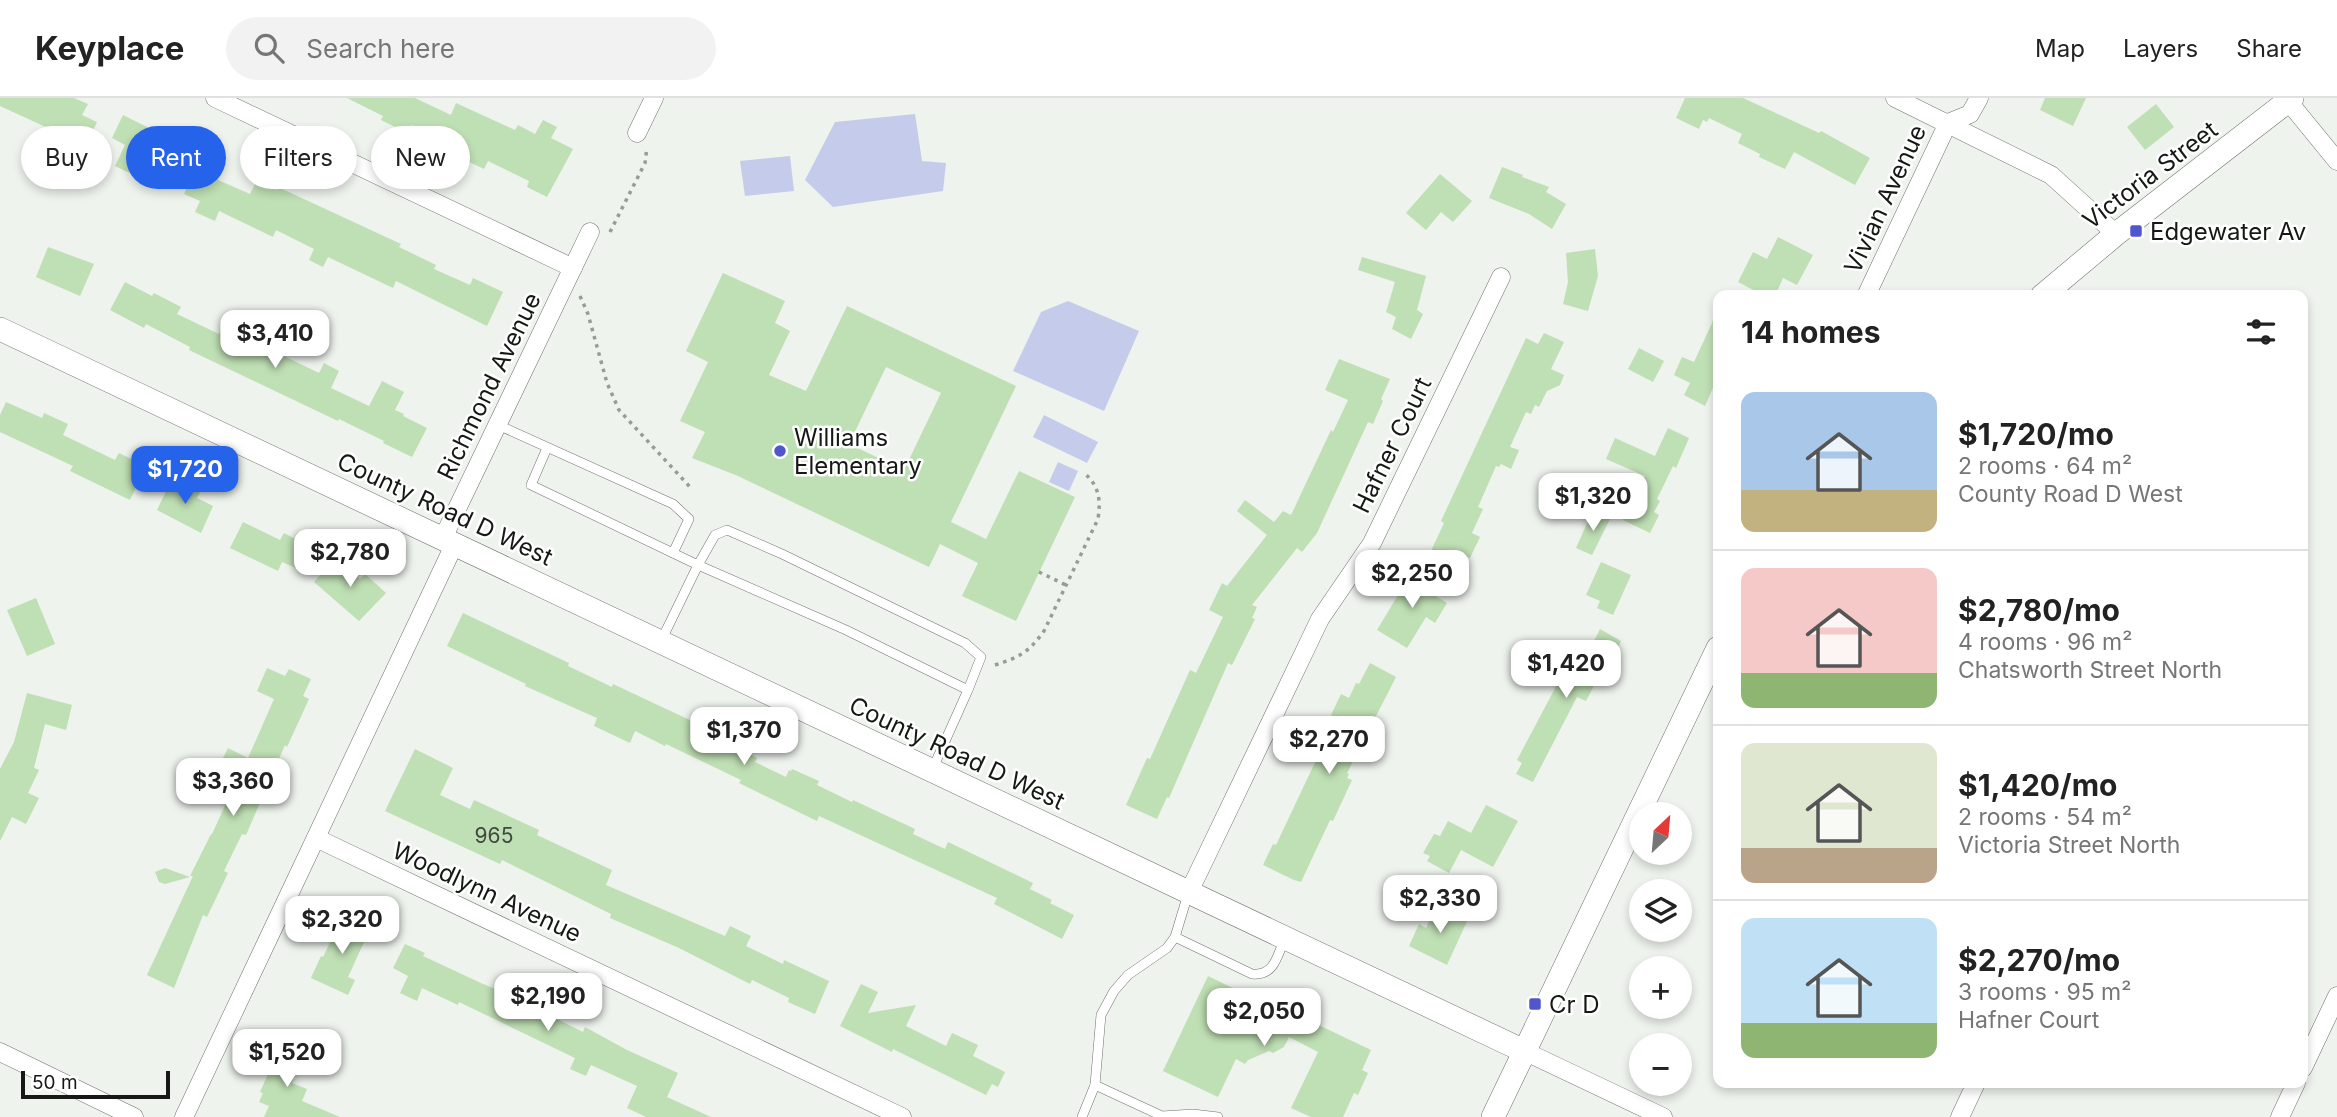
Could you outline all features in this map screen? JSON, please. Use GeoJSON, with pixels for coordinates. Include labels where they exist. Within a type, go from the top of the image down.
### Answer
{"type":"FeatureCollection","features":[{"type":"Feature","properties":{"kind":"street"},"geometry":{"type":"LineString","coordinates":[[215,98],[570,275]]}},
{"type":"Feature","properties":{"kind":"street"},"geometry":{"type":"LineString","coordinates":[[637,133],[654,98]]}},
{"type":"Feature","properties":{"kind":"street"},"geometry":{"type":"LineString","coordinates":[[1895,98],[2051,175],[2116,234]]}},
{"type":"Feature","properties":{"kind":"street","name":"Vivian Avenue"},"geometry":{"type":"LineString","coordinates":[[1869,290],[1948,123],[1970,114],[1979,98]]}},
{"type":"Feature","properties":{"kind":"street"},"geometry":{"type":"LineString","coordinates":[[2290,99],[2337,162]]}},
{"type":"Feature","properties":{"kind":"street","name":"Victoria Street"},"geometry":{"type":"LineString","coordinates":[[2049,290],[2116,234],[2290,99]]}},
{"type":"Feature","properties":{"kind":"street","name":"Richmond Avenue"},"geometry":{"type":"LineString","coordinates":[[184,1117],[316,838],[498,425],[590,232]]}},
{"type":"Feature","properties":{"kind":"street","name":"Hafner Court"},"geometry":{"type":"LineString","coordinates":[[1189,892],[1320,619],[1367,552],[1501,277]]}},
{"type":"Feature","properties":{"kind":"street","name":"County Road D West"},"geometry":{"type":"LineString","coordinates":[[0,329],[1663,1117]]}},
{"type":"Feature","properties":{"kind":"street"},"geometry":{"type":"LineString","coordinates":[[1493,1117],[1713,658]]}},
{"type":"Feature","properties":{"kind":"street","name":"Woodlynn Avenue"},"geometry":{"type":"LineString","coordinates":[[316,838],[902,1117]]}},
{"type":"Feature","properties":{"kind":"street"},"geometry":{"type":"LineString","coordinates":[[2308,1057],[2337,996]]}},
{"type":"Feature","properties":{"kind":"street"},"geometry":{"type":"LineString","coordinates":[[0,1052],[134,1117]]}},
{"type":"Feature","properties":{"kind":"street"},"geometry":{"type":"LineString","coordinates":[[1960,1117],[1974,1088]]}},
{"type":"Feature","properties":{"kind":"street"},"geometry":{"type":"LineString","coordinates":[[2280,1117],[2294,1088]]}},
{"type":"Feature","properties":{"kind":"lane"},"geometry":{"type":"LineString","coordinates":[[498,425],[673,504],[689,519],[673,552]]}},
{"type":"Feature","properties":{"kind":"lane"},"geometry":{"type":"LineString","coordinates":[[547,448],[531,485],[698,565],[846,630],[968,690]]}},
{"type":"Feature","properties":{"kind":"lane"},"geometry":{"type":"LineString","coordinates":[[661,641],[715,535],[727,530],[782,554],[965,643],[981,657],[932,770]]}},
{"type":"Feature","properties":{"kind":"lane"},"geometry":{"type":"LineString","coordinates":[[1082,1117],[1095,1085],[1101,1015],[1114,991],[1128,975],[1167,948],[1175,937],[1189,892]]}},
{"type":"Feature","properties":{"kind":"lane"},"geometry":{"type":"LineString","coordinates":[[1175,937],[1252,974],[1261,975],[1274,965],[1285,938]]}},
{"type":"Feature","properties":{"kind":"lane"},"geometry":{"type":"LineString","coordinates":[[1095,1085],[1162,1116],[1193,1114],[1218,1117]]}},
{"type":"Feature","properties":{"kind":"path"},"geometry":{"type":"LineString","coordinates":[[609,234],[645,163],[647,148],[637,133]]}},
{"type":"Feature","properties":{"kind":"path"},"geometry":{"type":"LineString","coordinates":[[570,275],[588,314],[607,383],[619,410],[690,487]]}},
{"type":"Feature","properties":{"kind":"path"},"geometry":{"type":"LineString","coordinates":[[995,665],[1016,659],[1033,648],[1044,631],[1098,519],[1098,490],[1093,480],[1083,472]]}},
{"type":"Feature","properties":{"kind":"path"},"geometry":{"type":"LineString","coordinates":[[1039,572],[1066,586]]}},
{"type":"Feature","properties":{"kind":"shaded area"},"geometry":{"type":"Polygon","coordinates":[[[915,114],[922,161],[946,163],[943,191],[833,207],[805,180],[835,122],[915,114]]]}},
{"type":"Feature","properties":{"kind":"shaded area"},"geometry":{"type":"Polygon","coordinates":[[[790,156],[794,191],[745,196],[740,161],[790,156]]]}},
{"type":"Feature","properties":{"kind":"shaded area"},"geometry":{"type":"Polygon","coordinates":[[[1068,301],[1139,331],[1104,411],[1013,371],[1041,312],[1068,301]]]}},
{"type":"Feature","properties":{"kind":"shaded area"},"geometry":{"type":"Polygon","coordinates":[[[1044,415],[1098,442],[1087,463],[1033,437],[1044,415]]]}},
{"type":"Feature","properties":{"kind":"shaded area"},"geometry":{"type":"Polygon","coordinates":[[[1058,462],[1078,471],[1069,491],[1049,482],[1058,462]]]}},
{"type":"Feature","properties":{"kind":"building"},"geometry":{"type":"Polygon","coordinates":[[[0,98],[74,98],[88,104],[82,115],[97,122],[95,126],[44,126],[0,106],[0,98]]]}},
{"type":"Feature","properties":{"kind":"building"},"geometry":{"type":"Polygon","coordinates":[[[347,98],[415,98],[451,115],[456,103],[515,130],[518,125],[535,134],[543,120],[557,127],[551,138],[573,149],[547,197],[527,187],[529,181],[488,161],[484,169],[470,162],[470,126],[393,126],[381,120],[383,116],[347,98]]]}},
{"type":"Feature","properties":{"kind":"building"},"geometry":{"type":"Polygon","coordinates":[[[1685,98],[1743,98],[1819,133],[1821,131],[1870,158],[1855,185],[1794,152],[1785,169],[1738,143],[1742,134],[1709,118],[1707,122],[1703,120],[1699,129],[1676,118],[1685,98]]]}},
{"type":"Feature","properties":{"kind":"building"},"geometry":{"type":"Polygon","coordinates":[[[2045,98],[2086,98],[2073,126],[2040,110],[2045,98]]]}},
{"type":"Feature","properties":{"kind":"building"},"geometry":{"type":"Polygon","coordinates":[[[2156,104],[2174,127],[2145,150],[2127,127],[2156,104]]]}},
{"type":"Feature","properties":{"kind":"building"},"geometry":{"type":"Polygon","coordinates":[[[123,115],[145,126],[126,126],[126,171],[115,166],[125,145],[112,138],[123,115]]]}},
{"type":"Feature","properties":{"kind":"building"},"geometry":{"type":"Polygon","coordinates":[[[1502,167],[1549,187],[1546,192],[1566,204],[1552,229],[1529,214],[1489,198],[1502,167]]]}},
{"type":"Feature","properties":{"kind":"building"},"geometry":{"type":"Polygon","coordinates":[[[1440,174],[1472,201],[1453,222],[1441,212],[1426,230],[1406,213],[1440,174]]]}},
{"type":"Feature","properties":{"kind":"building"},"geometry":{"type":"Polygon","coordinates":[[[226,184],[250,194],[252,189],[282,189],[401,244],[399,247],[436,265],[434,269],[470,285],[473,278],[503,292],[487,326],[396,281],[393,288],[328,257],[323,267],[309,260],[314,249],[276,230],[273,237],[219,211],[215,221],[195,212],[200,201],[184,194],[186,189],[226,189],[226,184]]]}},
{"type":"Feature","properties":{"kind":"building"},"geometry":{"type":"Polygon","coordinates":[[[1778,237],[1813,255],[1797,285],[1783,278],[1778,290],[1753,290],[1738,282],[1753,252],[1767,259],[1778,237]]]}},
{"type":"Feature","properties":{"kind":"building"},"geometry":{"type":"Polygon","coordinates":[[[48,247],[94,264],[80,296],[36,277],[48,247]]]}},
{"type":"Feature","properties":{"kind":"building"},"geometry":{"type":"Polygon","coordinates":[[[1595,249],[1598,276],[1588,311],[1563,304],[1568,282],[1566,253],[1595,249]]]}},
{"type":"Feature","properties":{"kind":"building"},"geometry":{"type":"Polygon","coordinates":[[[1362,257],[1426,276],[1417,310],[1423,314],[1411,339],[1392,329],[1396,317],[1386,312],[1395,282],[1358,270],[1362,257]]]}},
{"type":"Feature","properties":{"kind":"building","name":"Williams Elementary"},"geometry":{"type":"Polygon","coordinates":[[[723,273],[785,301],[775,323],[790,331],[769,375],[806,391],[847,306],[1016,386],[951,522],[986,539],[1019,471],[1075,497],[1016,621],[962,596],[978,563],[940,544],[929,567],[738,476],[692,458],[705,432],[680,421],[708,362],[686,351],[723,273]],[[886,367],[849,444],[904,470],[941,393],[886,367]]]}},
{"type":"Feature","properties":{"kind":"building"},"geometry":{"type":"Polygon","coordinates":[[[125,282],[181,307],[177,314],[219,334],[221,330],[228,333],[234,319],[251,327],[244,341],[319,373],[324,363],[339,371],[331,388],[369,406],[382,381],[404,392],[395,410],[427,428],[412,457],[339,419],[338,421],[189,350],[190,347],[146,324],[144,328],[110,310],[125,282]]]}},
{"type":"Feature","properties":{"kind":"building"},"geometry":{"type":"Polygon","coordinates":[[[1713,321],[1713,388],[1705,406],[1684,395],[1690,383],[1674,375],[1682,357],[1694,362],[1713,321]]]}},
{"type":"Feature","properties":{"kind":"building"},"geometry":{"type":"Polygon","coordinates":[[[1544,333],[1564,342],[1551,369],[1564,375],[1560,385],[1547,391],[1539,407],[1535,405],[1531,414],[1526,412],[1510,447],[1519,450],[1511,469],[1501,464],[1496,466],[1478,507],[1483,509],[1472,533],[1480,537],[1470,558],[1459,553],[1455,562],[1431,551],[1444,523],[1441,521],[1526,338],[1538,344],[1544,333]]]}},
{"type":"Feature","properties":{"kind":"building"},"geometry":{"type":"Polygon","coordinates":[[[1639,348],[1664,361],[1653,382],[1628,369],[1639,348]]]}},
{"type":"Feature","properties":{"kind":"building"},"geometry":{"type":"Polygon","coordinates":[[[1339,359],[1390,379],[1381,399],[1383,401],[1373,424],[1368,422],[1317,533],[1302,552],[1297,548],[1252,605],[1257,607],[1252,618],[1255,619],[1232,665],[1228,663],[1169,798],[1167,797],[1157,819],[1126,805],[1190,670],[1196,673],[1223,617],[1209,610],[1222,583],[1227,586],[1267,535],[1237,511],[1245,500],[1274,522],[1283,511],[1291,515],[1348,400],[1325,390],[1339,359]]]}},
{"type":"Feature","properties":{"kind":"building"},"geometry":{"type":"Polygon","coordinates":[[[6,402],[42,418],[44,413],[68,424],[63,435],[115,460],[119,453],[146,466],[130,500],[70,471],[73,466],[0,432],[0,415],[6,402]]]}},
{"type":"Feature","properties":{"kind":"building"},"geometry":{"type":"Polygon","coordinates":[[[1668,428],[1689,438],[1676,468],[1673,466],[1657,499],[1660,501],[1654,512],[1659,515],[1650,533],[1623,520],[1645,476],[1606,459],[1615,438],[1655,456],[1668,428]]]}},
{"type":"Feature","properties":{"kind":"building"},"geometry":{"type":"Polygon","coordinates":[[[172,479],[200,492],[197,498],[213,506],[201,533],[157,510],[172,479]]]}},
{"type":"Feature","properties":{"kind":"building"},"geometry":{"type":"Polygon","coordinates":[[[1593,510],[1610,519],[1592,555],[1576,548],[1593,510]]]}},
{"type":"Feature","properties":{"kind":"building"},"geometry":{"type":"Polygon","coordinates":[[[243,522],[280,540],[284,533],[307,545],[296,568],[282,562],[278,571],[230,548],[243,522]]]}},
{"type":"Feature","properties":{"kind":"building"},"geometry":{"type":"Polygon","coordinates":[[[335,558],[360,579],[365,574],[386,593],[359,621],[314,582],[335,558]]]}},
{"type":"Feature","properties":{"kind":"building"},"geometry":{"type":"Polygon","coordinates":[[[1601,562],[1631,575],[1613,615],[1597,608],[1600,601],[1586,595],[1601,562]]]}},
{"type":"Feature","properties":{"kind":"building"},"geometry":{"type":"Polygon","coordinates":[[[1417,572],[1439,586],[1434,595],[1447,603],[1435,623],[1426,617],[1407,648],[1377,630],[1407,580],[1411,583],[1417,572]]]}},
{"type":"Feature","properties":{"kind":"building"},"geometry":{"type":"Polygon","coordinates":[[[36,598],[55,644],[27,656],[7,610],[36,598]]]}},
{"type":"Feature","properties":{"kind":"building"},"geometry":{"type":"Polygon","coordinates":[[[463,613],[569,663],[568,666],[612,687],[613,684],[728,738],[727,742],[757,758],[755,762],[786,777],[792,769],[819,781],[817,785],[915,829],[913,834],[945,849],[948,842],[1033,883],[1030,889],[1074,915],[1062,939],[994,904],[997,898],[819,816],[817,821],[666,744],[665,746],[635,731],[630,743],[594,726],[597,718],[525,686],[526,684],[447,646],[463,613]]]}},
{"type":"Feature","properties":{"kind":"building"},"geometry":{"type":"Polygon","coordinates":[[[1600,629],[1621,641],[1610,663],[1607,661],[1586,701],[1577,697],[1533,782],[1516,774],[1522,763],[1517,760],[1579,643],[1586,647],[1589,641],[1593,643],[1600,629]]]}},
{"type":"Feature","properties":{"kind":"building"},"geometry":{"type":"Polygon","coordinates":[[[1370,663],[1396,677],[1347,773],[1347,778],[1352,780],[1333,821],[1330,820],[1301,882],[1294,880],[1263,865],[1273,844],[1276,845],[1336,718],[1331,715],[1341,694],[1349,698],[1370,663]]]}},
{"type":"Feature","properties":{"kind":"building"},"geometry":{"type":"Polygon","coordinates":[[[267,668],[285,676],[289,669],[311,679],[303,696],[309,699],[287,747],[285,745],[246,835],[242,834],[224,871],[228,873],[207,917],[203,915],[174,988],[147,975],[193,876],[190,876],[240,773],[220,764],[228,748],[248,758],[274,699],[257,691],[267,668]]]}},
{"type":"Feature","properties":{"kind":"building"},"geometry":{"type":"Polygon","coordinates":[[[27,693],[72,705],[66,730],[45,724],[34,768],[39,770],[28,793],[39,798],[26,824],[12,817],[0,841],[0,769],[14,742],[27,693]]]}},
{"type":"Feature","properties":{"kind":"building"},"geometry":{"type":"Polygon","coordinates":[[[415,749],[453,768],[440,795],[470,809],[474,800],[539,830],[537,835],[612,870],[606,885],[725,936],[730,926],[751,936],[746,946],[783,964],[784,960],[829,981],[815,1014],[788,1002],[789,998],[752,980],[750,984],[679,948],[610,918],[611,914],[502,860],[500,864],[385,811],[415,749]]]}},
{"type":"Feature","properties":{"kind":"building"},"geometry":{"type":"Polygon","coordinates":[[[1486,805],[1518,821],[1493,867],[1461,850],[1449,873],[1427,861],[1430,856],[1423,853],[1434,834],[1440,836],[1448,821],[1471,833],[1486,805]]]}},
{"type":"Feature","properties":{"kind":"building"},"geometry":{"type":"Polygon","coordinates":[[[165,868],[190,877],[165,884],[159,882],[155,872],[165,868]]]}},
{"type":"Feature","properties":{"kind":"building"},"geometry":{"type":"Polygon","coordinates":[[[1437,905],[1468,919],[1447,965],[1409,946],[1419,924],[1426,928],[1437,905]]]}},
{"type":"Feature","properties":{"kind":"building"},"geometry":{"type":"Polygon","coordinates":[[[345,915],[371,927],[348,977],[355,980],[348,995],[311,978],[334,934],[337,935],[345,915]]]}},
{"type":"Feature","properties":{"kind":"building"},"geometry":{"type":"Polygon","coordinates":[[[405,944],[425,953],[423,956],[483,984],[501,991],[503,988],[530,1001],[529,1005],[583,1032],[585,1027],[678,1073],[667,1097],[711,1117],[646,1117],[627,1108],[637,1086],[591,1065],[586,1076],[570,1069],[575,1058],[459,1002],[458,1005],[422,988],[417,1001],[400,993],[408,976],[393,968],[405,944]]]}},
{"type":"Feature","properties":{"kind":"building"},"geometry":{"type":"Polygon","coordinates":[[[1208,976],[1243,993],[1245,990],[1371,1050],[1362,1070],[1368,1073],[1358,1095],[1354,1093],[1343,1117],[1311,1117],[1291,1108],[1318,1052],[1289,1037],[1284,1047],[1273,1053],[1269,1051],[1245,1064],[1236,1059],[1218,1097],[1163,1071],[1208,976]]]}},
{"type":"Feature","properties":{"kind":"building"},"geometry":{"type":"Polygon","coordinates":[[[861,984],[878,992],[868,1013],[916,1005],[906,1026],[946,1046],[952,1033],[978,1045],[973,1056],[1005,1072],[998,1087],[992,1084],[986,1095],[840,1026],[861,984]]]}},
{"type":"Feature","properties":{"kind":"building"},"geometry":{"type":"Polygon","coordinates":[[[281,1045],[304,1055],[292,1083],[307,1089],[302,1101],[340,1117],[264,1117],[269,1106],[259,1102],[263,1093],[260,1092],[281,1045]]]}},
{"type":"Feature","properties":{"kind":"place","name":"Edgewater Av"},"geometry":{"type":"Point","coordinates":[2136,231]}},
{"type":"Feature","properties":{"kind":"place","name":"Williams Elementary"},"geometry":{"type":"Point","coordinates":[780,451]}},
{"type":"Feature","properties":{"kind":"place","name":"Cr D"},"geometry":{"type":"Point","coordinates":[1535,1004]}}]}
